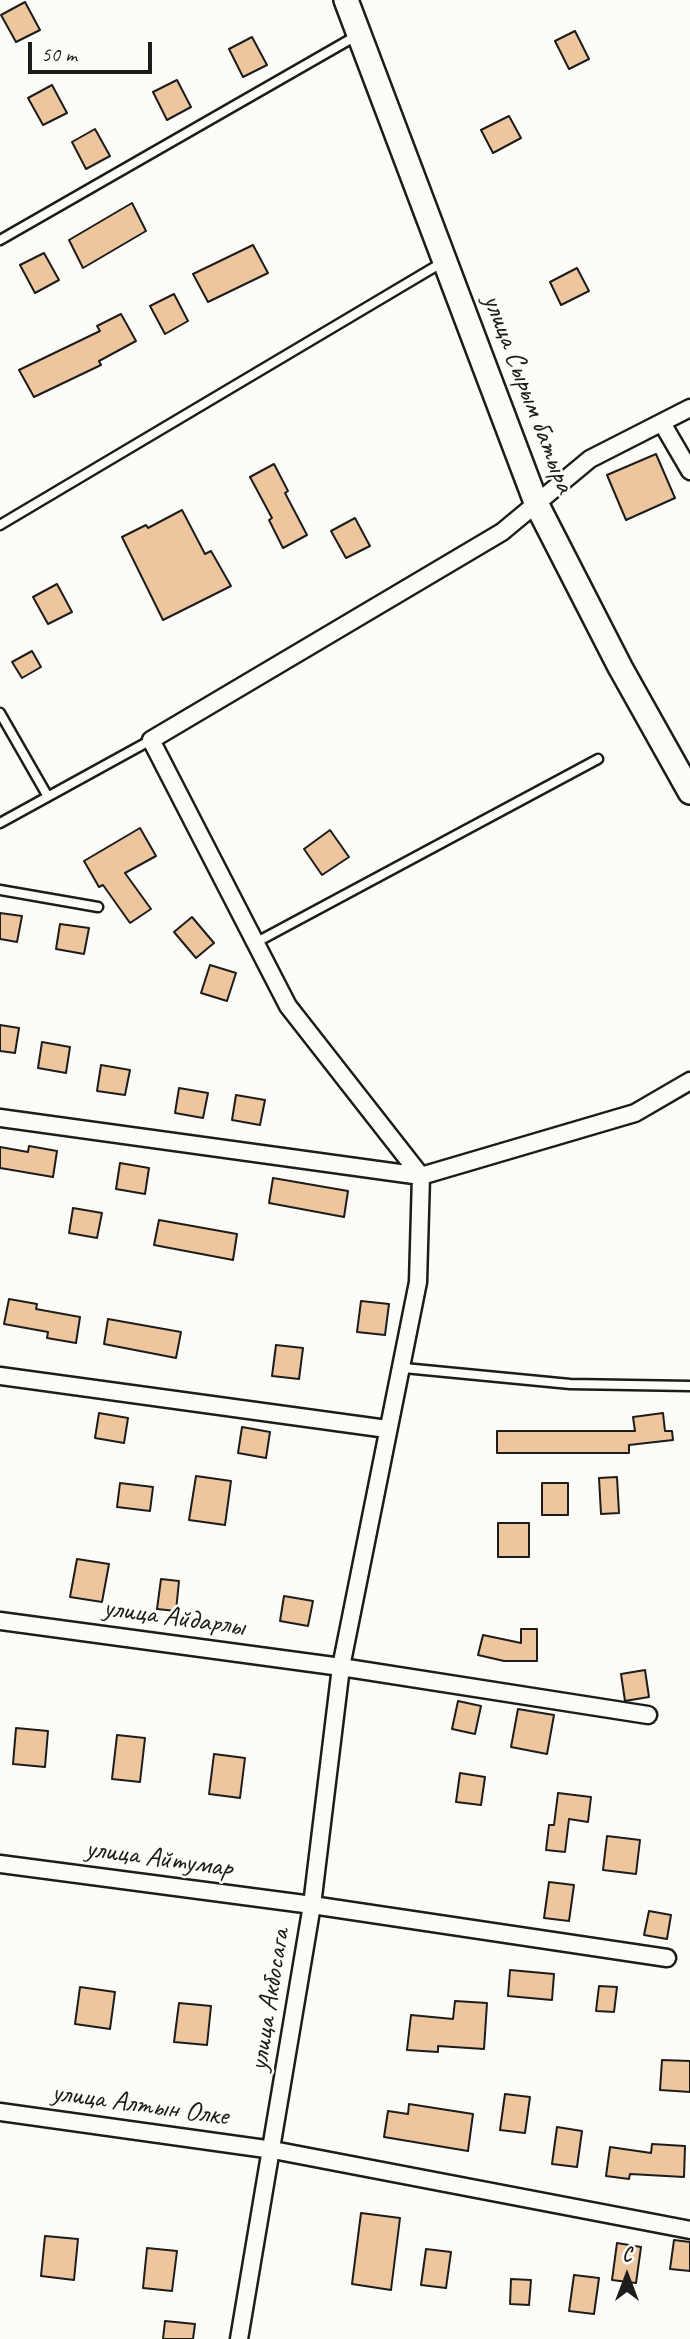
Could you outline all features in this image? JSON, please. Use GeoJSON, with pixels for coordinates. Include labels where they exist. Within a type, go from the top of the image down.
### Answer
{"type":"FeatureCollection","features":[{"type":"Feature","properties":{"kind":"street","name":"улица Сырым батыра"},"geometry":{"type":"LineString","coordinates":[[346,0],[537,505],[620,667],[690,792]]}},
{"type":"Feature","properties":{"kind":"street"},"geometry":{"type":"LineString","coordinates":[[421,1176],[288,1006],[151,740],[502,532],[590,459],[690,408]]}},
{"type":"Feature","properties":{"kind":"street"},"geometry":{"type":"LineString","coordinates":[[662,423],[690,471]]}},
{"type":"Feature","properties":{"kind":"street"},"geometry":{"type":"LineString","coordinates":[[0,1118],[421,1176],[635,1113],[690,1081]]}},
{"type":"Feature","properties":{"kind":"street","name":"улица Акбосага"},"geometry":{"type":"LineString","coordinates":[[239,2339],[273,2150],[312,1905],[341,1667],[387,1429],[404,1368],[418,1282],[421,1176]]}},
{"type":"Feature","properties":{"kind":"street"},"geometry":{"type":"LineString","coordinates":[[0,1376],[387,1429]]}},
{"type":"Feature","properties":{"kind":"street","name":"улица Айдарлы"},"geometry":{"type":"LineString","coordinates":[[0,1621],[341,1667],[648,1715]]}},
{"type":"Feature","properties":{"kind":"street","name":"улица Айтумар"},"geometry":{"type":"LineString","coordinates":[[0,1864],[312,1905],[667,1958]]}},
{"type":"Feature","properties":{"kind":"street","name":"улица Алтын Олке"},"geometry":{"type":"LineString","coordinates":[[0,2112],[273,2150],[690,2230]]}},
{"type":"Feature","properties":{"kind":"lane"},"geometry":{"type":"LineString","coordinates":[[0,240],[358,35]]}},
{"type":"Feature","properties":{"kind":"lane"},"geometry":{"type":"LineString","coordinates":[[0,526],[446,261]]}},
{"type":"Feature","properties":{"kind":"lane"},"geometry":{"type":"LineString","coordinates":[[0,713],[47,795]]}},
{"type":"Feature","properties":{"kind":"lane"},"geometry":{"type":"LineString","coordinates":[[0,823],[151,740]]}},
{"type":"Feature","properties":{"kind":"lane"},"geometry":{"type":"LineString","coordinates":[[255,943],[597,759]]}},
{"type":"Feature","properties":{"kind":"lane"},"geometry":{"type":"LineString","coordinates":[[0,890],[97,907]]}},
{"type":"Feature","properties":{"kind":"lane"},"geometry":{"type":"LineString","coordinates":[[404,1368],[570,1384],[690,1386]]}},
{"type":"Feature","properties":{"kind":"building"},"geometry":{"type":"Polygon","coordinates":[[[25,2],[40,30],[16,42],[1,15],[25,2]]]}},
{"type":"Feature","properties":{"kind":"building"},"geometry":{"type":"Polygon","coordinates":[[[575,31],[589,59],[569,69],[555,41],[575,31]]]}},
{"type":"Feature","properties":{"kind":"building"},"geometry":{"type":"Polygon","coordinates":[[[252,37],[267,65],[243,77],[229,49],[252,37]]]}},
{"type":"Feature","properties":{"kind":"building"},"geometry":{"type":"Polygon","coordinates":[[[177,80],[191,107],[167,120],[153,92],[177,80]]]}},
{"type":"Feature","properties":{"kind":"building"},"geometry":{"type":"Polygon","coordinates":[[[52,85],[67,113],[43,125],[28,98],[52,85]]]}},
{"type":"Feature","properties":{"kind":"building"},"geometry":{"type":"Polygon","coordinates":[[[509,116],[521,138],[493,153],[481,130],[509,116]]]}},
{"type":"Feature","properties":{"kind":"building"},"geometry":{"type":"Polygon","coordinates":[[[95,129],[110,156],[86,169],[72,142],[95,129]]]}},
{"type":"Feature","properties":{"kind":"building"},"geometry":{"type":"Polygon","coordinates":[[[132,203],[146,231],[83,268],[69,240],[132,203]]]}},
{"type":"Feature","properties":{"kind":"building"},"geometry":{"type":"Polygon","coordinates":[[[253,245],[268,273],[208,302],[193,274],[253,245]]]}},
{"type":"Feature","properties":{"kind":"building"},"geometry":{"type":"Polygon","coordinates":[[[44,253],[59,280],[35,293],[20,265],[44,253]]]}},
{"type":"Feature","properties":{"kind":"building"},"geometry":{"type":"Polygon","coordinates":[[[577,268],[589,291],[561,305],[550,282],[577,268]]]}},
{"type":"Feature","properties":{"kind":"building"},"geometry":{"type":"Polygon","coordinates":[[[174,294],[188,321],[165,334],[150,306],[174,294]]]}},
{"type":"Feature","properties":{"kind":"building"},"geometry":{"type":"Polygon","coordinates":[[[121,314],[136,341],[99,361],[101,365],[34,397],[19,370],[100,331],[97,326],[121,314]]]}},
{"type":"Feature","properties":{"kind":"building"},"geometry":{"type":"Polygon","coordinates":[[[656,454],[675,498],[626,520],[607,475],[656,454]]]}},
{"type":"Feature","properties":{"kind":"building"},"geometry":{"type":"Polygon","coordinates":[[[274,464],[288,491],[285,493],[307,535],[283,548],[269,520],[272,518],[250,477],[274,464]]]}},
{"type":"Feature","properties":{"kind":"building"},"geometry":{"type":"Polygon","coordinates":[[[182,510],[205,554],[211,551],[231,586],[163,620],[122,537],[146,525],[148,528],[182,510]]]}},
{"type":"Feature","properties":{"kind":"building"},"geometry":{"type":"Polygon","coordinates":[[[355,518],[370,546],[346,558],[331,531],[355,518]]]}},
{"type":"Feature","properties":{"kind":"building"},"geometry":{"type":"Polygon","coordinates":[[[57,584],[72,612],[48,624],[33,597],[57,584]]]}},
{"type":"Feature","properties":{"kind":"building"},"geometry":{"type":"Polygon","coordinates":[[[32,651],[41,667],[22,678],[12,662],[32,651]]]}},
{"type":"Feature","properties":{"kind":"building"},"geometry":{"type":"Polygon","coordinates":[[[140,828],[156,856],[125,873],[151,909],[130,923],[103,885],[99,887],[84,861],[140,828]]]}},
{"type":"Feature","properties":{"kind":"building"},"geometry":{"type":"Polygon","coordinates":[[[330,830],[349,857],[322,875],[304,849],[330,830]]]}},
{"type":"Feature","properties":{"kind":"building"},"geometry":{"type":"Polygon","coordinates":[[[0,913],[22,916],[17,942],[0,939],[0,913]]]}},
{"type":"Feature","properties":{"kind":"building"},"geometry":{"type":"Polygon","coordinates":[[[192,917],[214,943],[196,958],[174,932],[192,917]]]}},
{"type":"Feature","properties":{"kind":"building"},"geometry":{"type":"Polygon","coordinates":[[[60,924],[89,928],[84,954],[56,949],[60,924]]]}},
{"type":"Feature","properties":{"kind":"building"},"geometry":{"type":"Polygon","coordinates":[[[210,965],[236,973],[227,1001],[201,993],[210,965]]]}},
{"type":"Feature","properties":{"kind":"building"},"geometry":{"type":"Polygon","coordinates":[[[0,1025],[19,1028],[15,1053],[0,1051],[0,1025]]]}},
{"type":"Feature","properties":{"kind":"building"},"geometry":{"type":"Polygon","coordinates":[[[42,1042],[70,1047],[66,1073],[38,1068],[42,1042]]]}},
{"type":"Feature","properties":{"kind":"building"},"geometry":{"type":"Polygon","coordinates":[[[101,1065],[130,1070],[125,1095],[97,1091],[101,1065]]]}},
{"type":"Feature","properties":{"kind":"building"},"geometry":{"type":"Polygon","coordinates":[[[179,1088],[208,1093],[203,1118],[175,1113],[179,1088]]]}},
{"type":"Feature","properties":{"kind":"building"},"geometry":{"type":"Polygon","coordinates":[[[236,1095],[265,1100],[260,1125],[232,1120],[236,1095]]]}},
{"type":"Feature","properties":{"kind":"building"},"geometry":{"type":"Polygon","coordinates":[[[29,1146],[57,1151],[53,1177],[0,1168],[0,1147],[28,1152],[29,1146]]]}},
{"type":"Feature","properties":{"kind":"building"},"geometry":{"type":"Polygon","coordinates":[[[120,1163],[149,1168],[145,1194],[116,1189],[120,1163]]]}},
{"type":"Feature","properties":{"kind":"building"},"geometry":{"type":"Polygon","coordinates":[[[273,1178],[348,1191],[344,1217],[269,1203],[273,1178]]]}},
{"type":"Feature","properties":{"kind":"building"},"geometry":{"type":"Polygon","coordinates":[[[73,1208],[102,1213],[97,1238],[69,1233],[73,1208]]]}},
{"type":"Feature","properties":{"kind":"building"},"geometry":{"type":"Polygon","coordinates":[[[159,1220],[237,1234],[233,1260],[154,1245],[159,1220]]]}},
{"type":"Feature","properties":{"kind":"building"},"geometry":{"type":"Polygon","coordinates":[[[9,1299],[37,1304],[36,1309],[80,1317],[76,1343],[47,1338],[48,1332],[4,1324],[9,1299]]]}},
{"type":"Feature","properties":{"kind":"building"},"geometry":{"type":"Polygon","coordinates":[[[361,1301],[389,1304],[385,1335],[357,1332],[361,1301]]]}},
{"type":"Feature","properties":{"kind":"building"},"geometry":{"type":"Polygon","coordinates":[[[108,1319],[181,1332],[176,1358],[104,1344],[108,1319]]]}},
{"type":"Feature","properties":{"kind":"building"},"geometry":{"type":"Polygon","coordinates":[[[276,1345],[303,1348],[299,1379],[272,1376],[276,1345]]]}},
{"type":"Feature","properties":{"kind":"building"},"geometry":{"type":"Polygon","coordinates":[[[99,1413],[128,1418],[124,1443],[95,1438],[99,1413]]]}},
{"type":"Feature","properties":{"kind":"building"},"geometry":{"type":"Polygon","coordinates":[[[663,1413],[665,1431],[672,1431],[673,1440],[629,1445],[629,1453],[497,1453],[497,1431],[635,1431],[633,1417],[663,1413]]]}},
{"type":"Feature","properties":{"kind":"building"},"geometry":{"type":"Polygon","coordinates":[[[242,1427],[270,1432],[266,1458],[238,1453],[242,1427]]]}},
{"type":"Feature","properties":{"kind":"building"},"geometry":{"type":"Polygon","coordinates":[[[196,1476],[231,1481],[225,1525],[189,1520],[196,1476]]]}},
{"type":"Feature","properties":{"kind":"building"},"geometry":{"type":"Polygon","coordinates":[[[617,1477],[619,1513],[601,1514],[599,1478],[617,1477]]]}},
{"type":"Feature","properties":{"kind":"building"},"geometry":{"type":"Polygon","coordinates":[[[120,1483],[153,1487],[150,1511],[117,1507],[120,1483]]]}},
{"type":"Feature","properties":{"kind":"building"},"geometry":{"type":"Polygon","coordinates":[[[542,1483],[568,1483],[568,1515],[542,1515],[542,1483]]]}},
{"type":"Feature","properties":{"kind":"building"},"geometry":{"type":"Polygon","coordinates":[[[498,1523],[529,1523],[529,1557],[498,1557],[498,1523]]]}},
{"type":"Feature","properties":{"kind":"building"},"geometry":{"type":"Polygon","coordinates":[[[77,1559],[109,1564],[102,1602],[70,1597],[77,1559]]]}},
{"type":"Feature","properties":{"kind":"building"},"geometry":{"type":"Polygon","coordinates":[[[161,1579],[179,1581],[176,1611],[157,1609],[161,1579]]]}},
{"type":"Feature","properties":{"kind":"building"},"geometry":{"type":"Polygon","coordinates":[[[284,1596],[313,1601],[308,1626],[280,1621],[284,1596]]]}},
{"type":"Feature","properties":{"kind":"building"},"geometry":{"type":"Polygon","coordinates":[[[521,1629],[537,1629],[537,1661],[504,1661],[478,1655],[483,1635],[521,1643],[521,1629]]]}},
{"type":"Feature","properties":{"kind":"building"},"geometry":{"type":"Polygon","coordinates":[[[645,1670],[649,1697],[625,1701],[621,1674],[645,1670]]]}},
{"type":"Feature","properties":{"kind":"building"},"geometry":{"type":"Polygon","coordinates":[[[458,1701],[481,1706],[475,1734],[452,1729],[458,1701]]]}},
{"type":"Feature","properties":{"kind":"building"},"geometry":{"type":"Polygon","coordinates":[[[518,1709],[554,1715],[547,1754],[511,1747],[518,1709]]]}},
{"type":"Feature","properties":{"kind":"building"},"geometry":{"type":"Polygon","coordinates":[[[16,1728],[48,1731],[45,1767],[13,1764],[16,1728]]]}},
{"type":"Feature","properties":{"kind":"building"},"geometry":{"type":"Polygon","coordinates":[[[117,1735],[145,1738],[140,1782],[112,1779],[117,1735]]]}},
{"type":"Feature","properties":{"kind":"building"},"geometry":{"type":"Polygon","coordinates":[[[214,1754],[245,1758],[240,1798],[209,1794],[214,1754]]]}},
{"type":"Feature","properties":{"kind":"building"},"geometry":{"type":"Polygon","coordinates":[[[460,1773],[485,1777],[481,1805],[456,1802],[460,1773]]]}},
{"type":"Feature","properties":{"kind":"building"},"geometry":{"type":"Polygon","coordinates":[[[558,1793],[591,1797],[588,1822],[569,1819],[565,1852],[546,1850],[549,1825],[554,1825],[558,1793]]]}},
{"type":"Feature","properties":{"kind":"building"},"geometry":{"type":"Polygon","coordinates":[[[607,1836],[640,1840],[636,1874],[603,1870],[607,1836]]]}},
{"type":"Feature","properties":{"kind":"building"},"geometry":{"type":"Polygon","coordinates":[[[549,1882],[574,1885],[569,1921],[544,1918],[549,1882]]]}},
{"type":"Feature","properties":{"kind":"building"},"geometry":{"type":"Polygon","coordinates":[[[649,1911],[671,1915],[667,1939],[644,1935],[649,1911]]]}},
{"type":"Feature","properties":{"kind":"building"},"geometry":{"type":"Polygon","coordinates":[[[510,1970],[554,1974],[552,2000],[508,1996],[510,1970]]]}},
{"type":"Feature","properties":{"kind":"building"},"geometry":{"type":"Polygon","coordinates":[[[599,1986],[617,1987],[614,2012],[596,2011],[599,1986]]]}},
{"type":"Feature","properties":{"kind":"building"},"geometry":{"type":"Polygon","coordinates":[[[80,1987],[115,1992],[110,2029],[75,2024],[80,1987]]]}},
{"type":"Feature","properties":{"kind":"building"},"geometry":{"type":"Polygon","coordinates":[[[455,2001],[487,2003],[484,2049],[438,2046],[438,2052],[407,2050],[411,2015],[453,2019],[455,2001]]]}},
{"type":"Feature","properties":{"kind":"building"},"geometry":{"type":"Polygon","coordinates":[[[179,2003],[211,2006],[207,2045],[174,2042],[179,2003]]]}},
{"type":"Feature","properties":{"kind":"building"},"geometry":{"type":"Polygon","coordinates":[[[662,2060],[690,2061],[690,2092],[660,2090],[662,2060]]]}},
{"type":"Feature","properties":{"kind":"building"},"geometry":{"type":"Polygon","coordinates":[[[505,2094],[530,2097],[525,2133],[500,2130],[505,2094]]]}},
{"type":"Feature","properties":{"kind":"building"},"geometry":{"type":"Polygon","coordinates":[[[409,2104],[473,2114],[468,2151],[384,2137],[388,2111],[408,2114],[409,2104]]]}},
{"type":"Feature","properties":{"kind":"building"},"geometry":{"type":"Polygon","coordinates":[[[557,2127],[582,2131],[577,2167],[552,2164],[557,2127]]]}},
{"type":"Feature","properties":{"kind":"building"},"geometry":{"type":"Polygon","coordinates":[[[652,2144],[685,2146],[684,2177],[630,2174],[629,2179],[606,2176],[610,2147],[651,2153],[652,2144]]]}},
{"type":"Feature","properties":{"kind":"building"},"geometry":{"type":"Polygon","coordinates":[[[361,2213],[400,2218],[391,2290],[352,2284],[361,2213]]]}},
{"type":"Feature","properties":{"kind":"building"},"geometry":{"type":"Polygon","coordinates":[[[45,2236],[78,2239],[74,2280],[41,2276],[45,2236]]]}},
{"type":"Feature","properties":{"kind":"building"},"geometry":{"type":"Polygon","coordinates":[[[674,2240],[690,2242],[690,2271],[670,2269],[674,2240]]]}},
{"type":"Feature","properties":{"kind":"building"},"geometry":{"type":"Polygon","coordinates":[[[617,2243],[641,2247],[636,2283],[612,2280],[617,2243]]]}},
{"type":"Feature","properties":{"kind":"building"},"geometry":{"type":"Polygon","coordinates":[[[147,2248],[177,2251],[172,2291],[143,2288],[147,2248]]]}},
{"type":"Feature","properties":{"kind":"building"},"geometry":{"type":"Polygon","coordinates":[[[426,2249],[451,2252],[446,2288],[421,2285],[426,2249]]]}},
{"type":"Feature","properties":{"kind":"building"},"geometry":{"type":"Polygon","coordinates":[[[574,2275],[599,2278],[594,2314],[569,2311],[574,2275]]]}},
{"type":"Feature","properties":{"kind":"building"},"geometry":{"type":"Polygon","coordinates":[[[511,2279],[531,2280],[529,2305],[510,2304],[511,2279]]]}},
{"type":"Feature","properties":{"kind":"building"},"geometry":{"type":"Polygon","coordinates":[[[165,2321],[195,2324],[193,2339],[163,2339],[165,2321]]]}}]}
